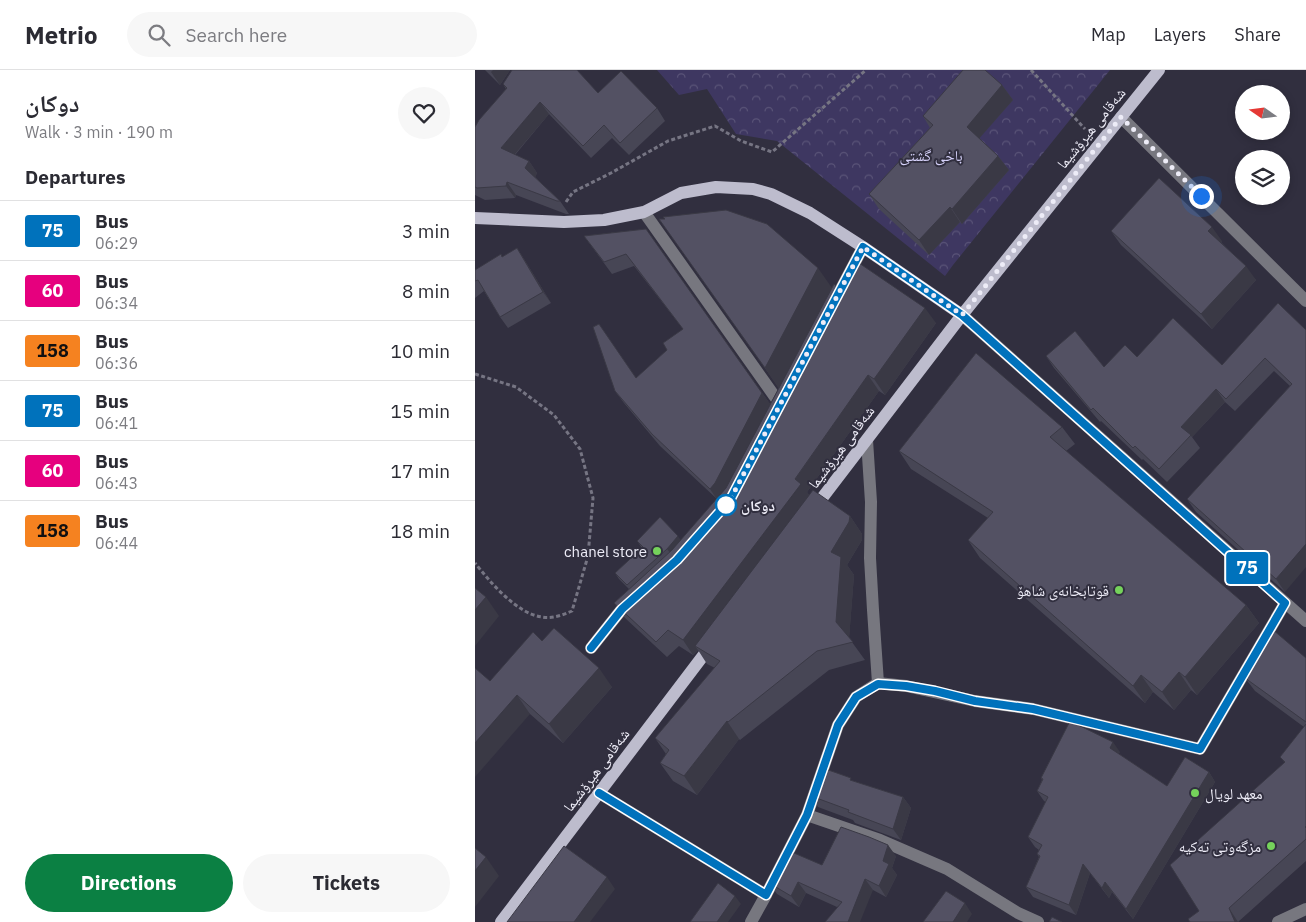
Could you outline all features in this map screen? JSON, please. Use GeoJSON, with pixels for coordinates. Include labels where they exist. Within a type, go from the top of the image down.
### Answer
{"type":"FeatureCollection","features":[{"type":"Feature","properties":{"kind":"main road","name":"شەقامی هیرۆشیما"},"geometry":{"type":"LineString","coordinates":[[807,519],[962,315],[1159,70]]}},
{"type":"Feature","properties":{"kind":"main road"},"geometry":{"type":"LineString","coordinates":[[475,218],[554,222],[603,220],[644,212],[681,193],[716,187],[753,189],[771,194],[810,213],[962,315]]}},
{"type":"Feature","properties":{"kind":"main road","name":"شەقامی هیرۆشیما"},"geometry":{"type":"LineString","coordinates":[[501,922],[718,636]]}},
{"type":"Feature","properties":{"kind":"street"},"geometry":{"type":"LineString","coordinates":[[1121,117],[1306,301]]}},
{"type":"Feature","properties":{"kind":"street"},"geometry":{"type":"LineString","coordinates":[[644,212],[780,404]]}},
{"type":"Feature","properties":{"kind":"street"},"geometry":{"type":"LineString","coordinates":[[825,318],[863,247]]}},
{"type":"Feature","properties":{"kind":"street"},"geometry":{"type":"LineString","coordinates":[[962,315],[1306,621]]}},
{"type":"Feature","properties":{"kind":"street"},"geometry":{"type":"LineString","coordinates":[[867,440],[871,502],[871,575],[878,684]]}},
{"type":"Feature","properties":{"kind":"street"},"geometry":{"type":"LineString","coordinates":[[591,648],[622,609],[643,590]]}},
{"type":"Feature","properties":{"kind":"street"},"geometry":{"type":"LineString","coordinates":[[751,922],[807,815],[838,725],[856,697],[878,684],[906,686],[975,701],[1033,709],[1200,749],[1285,603]]}},
{"type":"Feature","properties":{"kind":"street"},"geometry":{"type":"LineString","coordinates":[[599,793],[766,895]]}},
{"type":"Feature","properties":{"kind":"street"},"geometry":{"type":"LineString","coordinates":[[807,815],[880,840],[947,869],[1018,913],[1038,922]]}},
{"type":"Feature","properties":{"kind":"street"},"geometry":{"type":"LineString","coordinates":[[1278,922],[1306,909]]}},
{"type":"Feature","properties":{"kind":"path"},"geometry":{"type":"LineString","coordinates":[[554,222],[573,192],[611,173],[668,140],[715,126],[741,141],[772,152],[866,70]]}},
{"type":"Feature","properties":{"kind":"path"},"geometry":{"type":"LineString","coordinates":[[1031,70],[1082,127],[1101,142]]}},
{"type":"Feature","properties":{"kind":"path"},"geometry":{"type":"LineString","coordinates":[[475,374],[516,387],[554,415],[579,450],[593,498],[588,556],[572,611],[559,616],[541,617],[523,611],[475,564]]}},
{"type":"Feature","properties":{"kind":"green space","name":"باخی گشتی"},"geometry":{"type":"Polygon","coordinates":[[[657,70],[1110,70],[945,276],[777,141],[736,134],[707,89],[679,95],[657,70]]]}},
{"type":"Feature","properties":{"kind":"building"},"geometry":{"type":"Polygon","coordinates":[[[512,70],[577,70],[598,93],[621,71],[657,108],[620,143],[604,125],[583,146],[540,102],[501,148],[529,161],[525,168],[560,201],[507,182],[506,186],[477,188],[475,187],[475,127],[507,88],[503,84],[512,70]]]}},
{"type":"Feature","properties":{"kind":"building"},"geometry":{"type":"Polygon","coordinates":[[[963,70],[985,70],[1002,85],[967,127],[998,156],[952,209],[950,207],[919,240],[869,194],[933,125],[923,116],[963,70]]]}},
{"type":"Feature","properties":{"kind":"building"},"geometry":{"type":"Polygon","coordinates":[[[1159,178],[1212,227],[1208,231],[1246,266],[1201,314],[1111,231],[1159,178]]]}},
{"type":"Feature","properties":{"kind":"building"},"geometry":{"type":"Polygon","coordinates":[[[726,210],[767,224],[818,268],[765,368],[659,219],[726,210]]]}},
{"type":"Feature","properties":{"kind":"building"},"geometry":{"type":"Polygon","coordinates":[[[646,229],[762,393],[715,483],[710,489],[652,434],[615,391],[593,327],[599,324],[636,378],[667,350],[663,343],[683,329],[626,254],[604,262],[584,236],[646,229]]]}},
{"type":"Feature","properties":{"kind":"building"},"geometry":{"type":"Polygon","coordinates":[[[517,248],[543,292],[500,317],[478,280],[475,281],[475,270],[501,254],[502,257],[517,248]]]}},
{"type":"Feature","properties":{"kind":"building"},"geometry":{"type":"Polygon","coordinates":[[[859,263],[925,308],[874,379],[868,375],[795,479],[801,484],[683,640],[668,630],[656,642],[614,603],[672,550],[726,488],[834,284],[841,290],[859,263]]]}},
{"type":"Feature","properties":{"kind":"building"},"geometry":{"type":"Polygon","coordinates":[[[1278,303],[1306,330],[1306,544],[1276,579],[1187,499],[1292,384],[1265,358],[1226,399],[1216,389],[1181,427],[1191,435],[1159,469],[1135,446],[1133,448],[1093,408],[1091,410],[1046,356],[1075,331],[1104,367],[1125,345],[1137,357],[1173,318],[1222,365],[1278,303]]]}},
{"type":"Feature","properties":{"kind":"building","name":"قوتابخانەی شاهۆ"},"geometry":{"type":"Polygon","coordinates":[[[976,353],[1062,427],[1050,437],[1246,605],[1185,677],[1179,672],[1162,692],[1141,675],[1133,686],[968,540],[993,512],[899,451],[976,353]]]}},
{"type":"Feature","properties":{"kind":"building"},"geometry":{"type":"Polygon","coordinates":[[[813,490],[850,516],[849,522],[831,552],[841,557],[836,622],[853,642],[817,651],[727,721],[684,776],[660,763],[669,750],[655,738],[720,661],[695,646],[813,490]]]}},
{"type":"Feature","properties":{"kind":"building"},"geometry":{"type":"Polygon","coordinates":[[[660,517],[678,536],[667,549],[627,585],[615,573],[643,547],[637,541],[660,517]]]}},
{"type":"Feature","properties":{"kind":"building"},"geometry":{"type":"Polygon","coordinates":[[[475,588],[486,597],[475,610],[475,588]]]}},
{"type":"Feature","properties":{"kind":"building"},"geometry":{"type":"Polygon","coordinates":[[[554,628],[599,668],[549,724],[517,695],[475,743],[475,668],[490,681],[533,632],[542,641],[554,628]]]}},
{"type":"Feature","properties":{"kind":"building"},"geometry":{"type":"Polygon","coordinates":[[[1272,629],[1306,658],[1306,722],[1245,678],[1272,629]]]}},
{"type":"Feature","properties":{"kind":"building"},"geometry":{"type":"Polygon","coordinates":[[[1070,721],[1113,742],[1110,748],[1167,786],[1185,757],[1209,772],[1126,909],[1105,882],[1102,888],[1083,864],[1069,905],[1026,887],[1040,856],[1037,854],[1042,845],[1028,837],[1048,797],[1037,791],[1043,779],[1041,778],[1070,721]]]}},
{"type":"Feature","properties":{"kind":"building"},"geometry":{"type":"Polygon","coordinates":[[[1306,724],[1306,839],[1229,908],[1235,922],[1190,922],[1188,919],[1199,911],[1170,865],[1285,762],[1280,757],[1306,724]]]}},
{"type":"Feature","properties":{"kind":"building"},"geometry":{"type":"Polygon","coordinates":[[[820,767],[851,778],[850,780],[903,797],[893,829],[811,796],[820,767]]]}},
{"type":"Feature","properties":{"kind":"building"},"geometry":{"type":"Polygon","coordinates":[[[841,827],[888,845],[883,861],[889,864],[879,886],[865,879],[848,922],[825,922],[842,902],[798,882],[791,896],[769,883],[787,850],[822,865],[841,827]]]}},
{"type":"Feature","properties":{"kind":"building"},"geometry":{"type":"Polygon","coordinates":[[[564,846],[607,877],[574,922],[507,922],[564,846]]]}},
{"type":"Feature","properties":{"kind":"building"},"geometry":{"type":"Polygon","coordinates":[[[475,848],[486,857],[475,871],[475,848]]]}},
{"type":"Feature","properties":{"kind":"building"},"geometry":{"type":"Polygon","coordinates":[[[718,883],[735,896],[717,922],[690,922],[718,883]]]}},
{"type":"Feature","properties":{"kind":"building"},"geometry":{"type":"Polygon","coordinates":[[[946,891],[965,903],[953,922],[923,922],[946,891]]]}},
{"type":"Feature","properties":{"kind":"building"},"geometry":{"type":"Polygon","coordinates":[[[1052,917],[1062,922],[1049,922],[1052,917]]]}},
{"type":"Feature","properties":{"kind":"bus line","name":"75"},"geometry":{"type":"LineString","coordinates":[[591,648],[622,609],[677,560],[730,500],[863,247],[962,315],[1285,603],[1200,749],[1033,709],[975,701],[906,686],[878,684],[856,697],[838,725],[807,815],[766,895],[599,793]]}},
{"type":"Feature","properties":{"kind":"place","name":"دوكان"},"geometry":{"type":"Point","coordinates":[726,505]}},
{"type":"Feature","properties":{"kind":"place","name":"chanel store"},"geometry":{"type":"Point","coordinates":[657,551]}},
{"type":"Feature","properties":{"kind":"place","name":"قوتابخانەی شاهۆ"},"geometry":{"type":"Point","coordinates":[1119,590]}},
{"type":"Feature","properties":{"kind":"place","name":"معهد لويال"},"geometry":{"type":"Point","coordinates":[1195,793]}},
{"type":"Feature","properties":{"kind":"place","name":"مزگەوتی تەکیە"},"geometry":{"type":"Point","coordinates":[1271,846]}},
{"type":"Feature","properties":{"kind":"route"},"geometry":{"type":"LineString","coordinates":[[726,505],[863,247],[962,315],[1121,117],[1201,196]]}}]}
